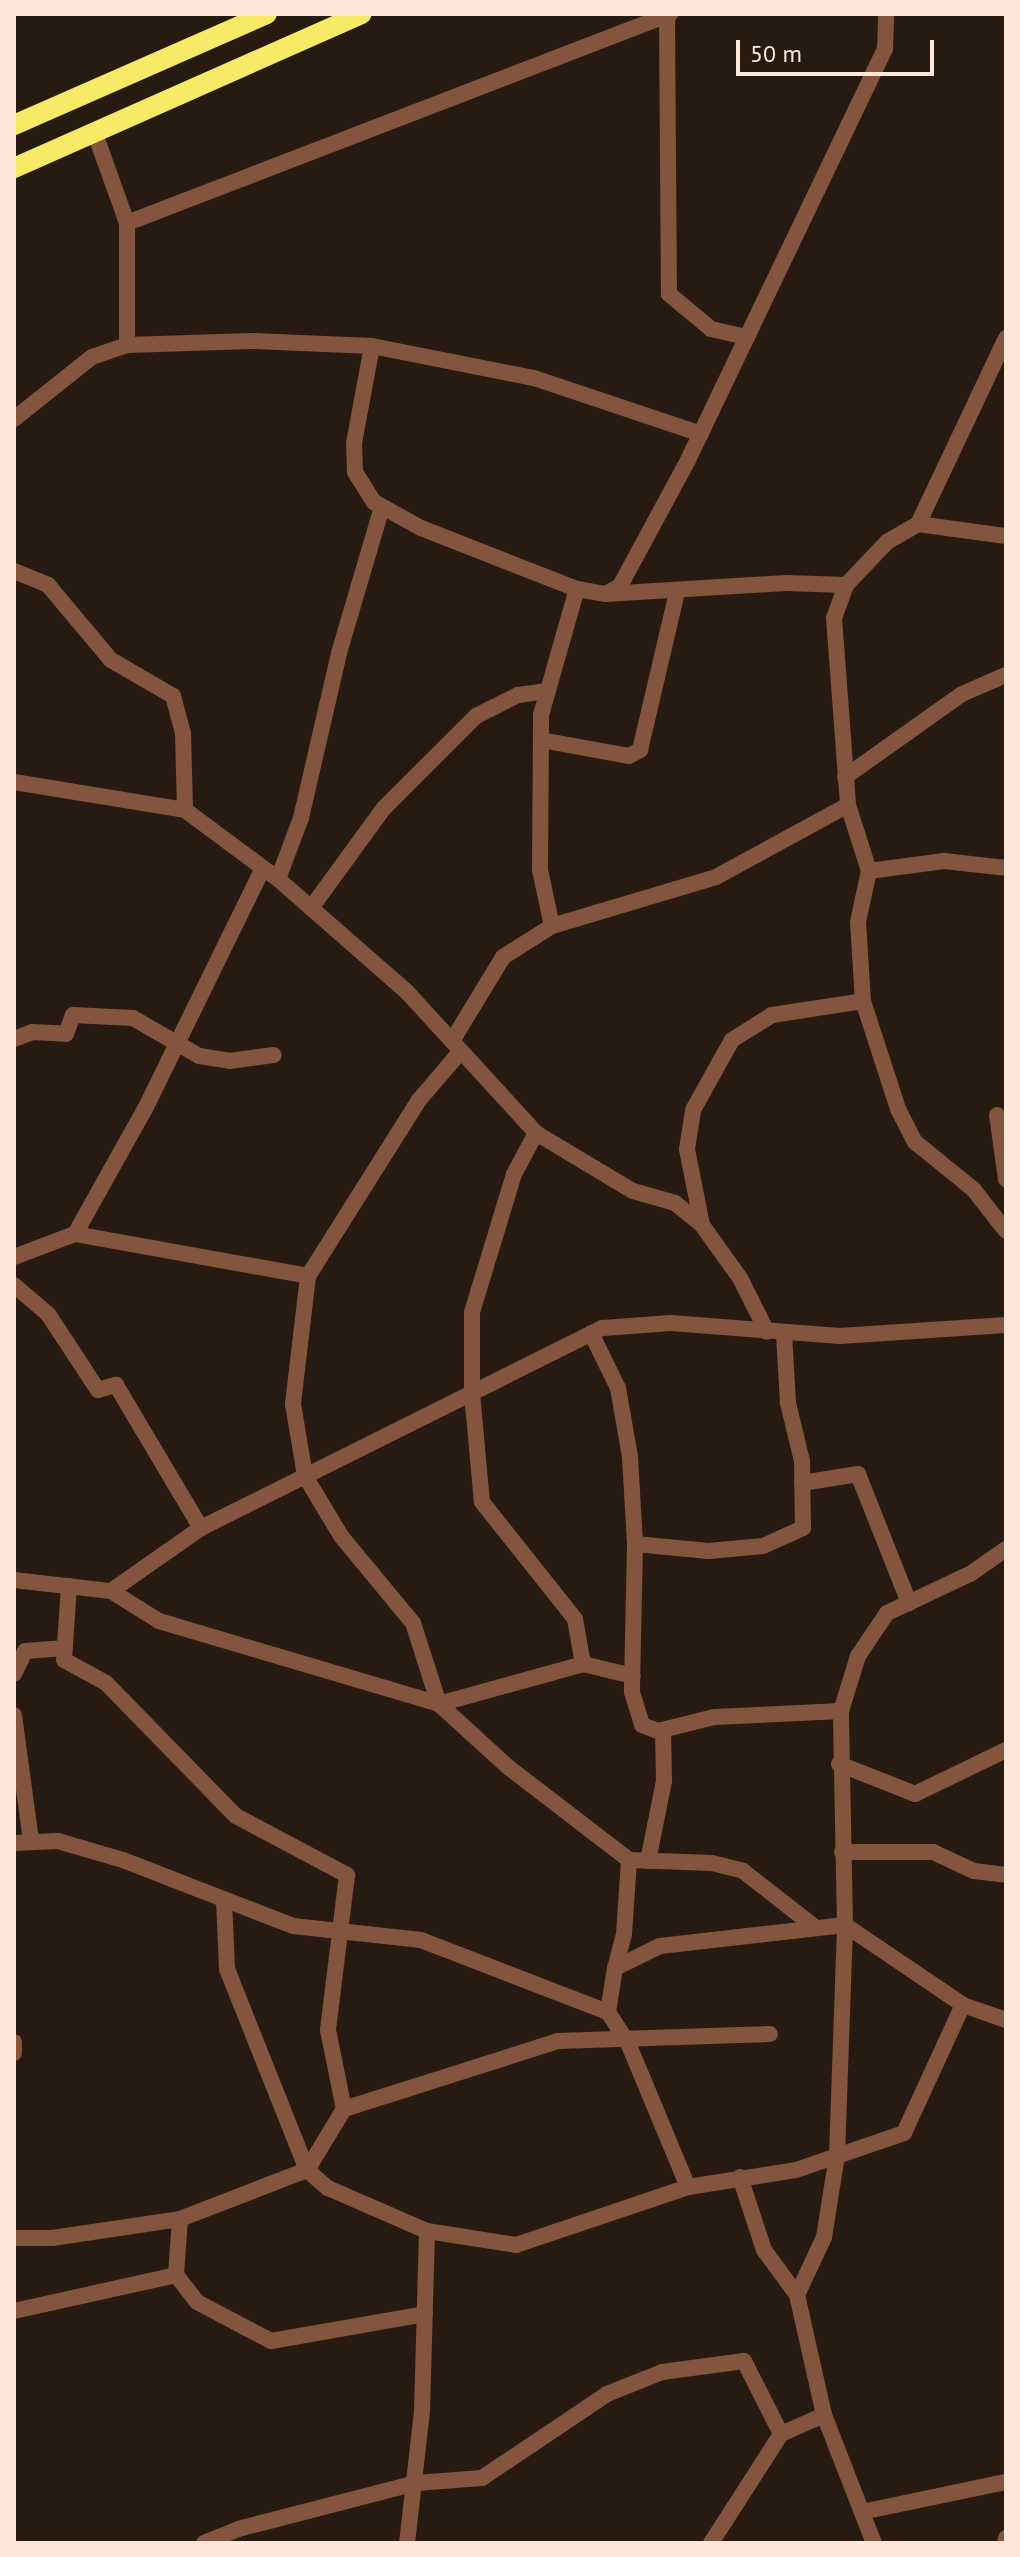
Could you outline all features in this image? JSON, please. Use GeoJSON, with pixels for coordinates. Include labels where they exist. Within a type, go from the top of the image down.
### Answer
{"type":"FeatureCollection","features":[{"type":"Feature","properties":{"kind":"main road"},"geometry":{"type":"LineString","coordinates":[[14,125],[267,14]]}},
{"type":"Feature","properties":{"kind":"main road"},"geometry":{"type":"LineString","coordinates":[[14,168],[361,14]]}},
{"type":"Feature","properties":{"kind":"street"},"geometry":{"type":"LineString","coordinates":[[127,223],[668,14],[669,294],[711,329],[747,337]]}},
{"type":"Feature","properties":{"kind":"street"},"geometry":{"type":"LineString","coordinates":[[606,594],[620,586],[701,434],[885,49],[886,14]]}},
{"type":"Feature","properties":{"kind":"street"},"geometry":{"type":"LineString","coordinates":[[94,131],[127,223],[127,345]]}},
{"type":"Feature","properties":{"kind":"street"},"geometry":{"type":"LineString","coordinates":[[1006,338],[918,524],[887,542],[846,585],[834,618],[848,805],[869,871],[858,922],[863,1001],[898,1109],[915,1142],[973,1189],[1006,1231]]}},
{"type":"Feature","properties":{"kind":"street"},"geometry":{"type":"LineString","coordinates":[[14,419],[92,357],[127,345],[252,341],[372,346],[534,378],[701,434]]}},
{"type":"Feature","properties":{"kind":"street"},"geometry":{"type":"LineString","coordinates":[[372,346],[354,443],[355,472],[382,507],[421,528],[577,589],[606,594],[786,583],[846,585]]}},
{"type":"Feature","properties":{"kind":"street"},"geometry":{"type":"LineString","coordinates":[[278,879],[301,818],[339,653],[382,507]]}},
{"type":"Feature","properties":{"kind":"street"},"geometry":{"type":"LineString","coordinates":[[918,524],[1006,536]]}},
{"type":"Feature","properties":{"kind":"street"},"geometry":{"type":"LineString","coordinates":[[14,571],[48,585],[111,660],[173,696],[183,733],[185,810]]}},
{"type":"Feature","properties":{"kind":"street"},"geometry":{"type":"LineString","coordinates":[[552,926],[540,870],[541,740],[548,691],[577,589]]}},
{"type":"Feature","properties":{"kind":"street"},"geometry":{"type":"LineString","coordinates":[[541,740],[629,756],[640,750],[677,592]]}},
{"type":"Feature","properties":{"kind":"street"},"geometry":{"type":"LineString","coordinates":[[845,777],[962,694],[1006,675]]}},
{"type":"Feature","properties":{"kind":"street"},"geometry":{"type":"LineString","coordinates":[[311,908],[384,808],[476,716],[518,695],[548,691]]}},
{"type":"Feature","properties":{"kind":"street"},"geometry":{"type":"LineString","coordinates":[[14,782],[185,810],[278,879],[407,992],[536,1133],[633,1191],[675,1203],[702,1225],[776,1333],[802,1483],[803,1528],[763,1546],[709,1551],[635,1544]]}},
{"type":"Feature","properties":{"kind":"street"},"geometry":{"type":"LineString","coordinates":[[439,1704],[413,1623],[341,1536],[305,1476],[293,1404],[308,1276],[419,1100],[457,1046],[503,957],[552,926],[716,877],[848,805]]}},
{"type":"Feature","properties":{"kind":"street"},"geometry":{"type":"LineString","coordinates":[[869,871],[944,861],[1006,868]]}},
{"type":"Feature","properties":{"kind":"street"},"geometry":{"type":"LineString","coordinates":[[75,1234],[177,1041],[263,868]]}},
{"type":"Feature","properties":{"kind":"street"},"geometry":{"type":"LineString","coordinates":[[702,1225],[687,1149],[693,1110],[732,1040],[772,1015],[863,1001]]}},
{"type":"Feature","properties":{"kind":"street"},"geometry":{"type":"LineString","coordinates":[[14,1039],[32,1032],[66,1034],[73,1015],[133,1018],[199,1056],[229,1061],[274,1055]]}},
{"type":"Feature","properties":{"kind":"street"},"geometry":{"type":"LineString","coordinates":[[997,1115],[1006,1179]]}},
{"type":"Feature","properties":{"kind":"street"},"geometry":{"type":"LineString","coordinates":[[536,1133],[514,1174],[472,1312],[472,1393],[482,1502],[575,1619],[583,1664]]}},
{"type":"Feature","properties":{"kind":"street"},"geometry":{"type":"LineString","coordinates":[[14,1257],[75,1234],[308,1276]]}},
{"type":"Feature","properties":{"kind":"street"},"geometry":{"type":"LineString","coordinates":[[14,1285],[48,1314],[98,1390],[116,1385],[201,1528]]}},
{"type":"Feature","properties":{"kind":"street"},"geometry":{"type":"LineString","coordinates":[[111,1591],[201,1528],[603,1328],[671,1323],[840,1336],[1006,1325]]}},
{"type":"Feature","properties":{"kind":"street"},"geometry":{"type":"LineString","coordinates":[[591,1333],[618,1388],[630,1457],[635,1544],[632,1692],[642,1725],[663,1730],[714,1717],[841,1711]]}},
{"type":"Feature","properties":{"kind":"street"},"geometry":{"type":"LineString","coordinates":[[802,1483],[858,1474],[909,1603]]}},
{"type":"Feature","properties":{"kind":"street"},"geometry":{"type":"LineString","coordinates":[[797,2295],[824,2237],[837,2156],[845,1925],[839,1764],[841,1711],[858,1656],[887,1613],[970,1574],[1006,1549]]}},
{"type":"Feature","properties":{"kind":"street"},"geometry":{"type":"LineString","coordinates":[[14,1580],[111,1591],[159,1621],[439,1704],[508,1767],[629,1860],[712,1863],[743,1871],[812,1925]]}},
{"type":"Feature","properties":{"kind":"street"},"geometry":{"type":"LineString","coordinates":[[69,1586],[64,1660],[106,1683],[236,1816],[347,1875],[344,1933],[328,2030],[344,2109]]}},
{"type":"Feature","properties":{"kind":"street"},"geometry":{"type":"LineString","coordinates":[[14,1674],[25,1651],[65,1648]]}},
{"type":"Feature","properties":{"kind":"street"},"geometry":{"type":"LineString","coordinates":[[439,1704],[583,1664],[633,1676]]}},
{"type":"Feature","properties":{"kind":"street"},"geometry":{"type":"LineString","coordinates":[[14,1715],[22,1842],[58,1841],[123,1860],[293,1926],[421,1940],[608,2012],[628,2043],[688,2187]]}},
{"type":"Feature","properties":{"kind":"street"},"geometry":{"type":"LineString","coordinates":[[648,1861],[664,1781],[663,1730]]}},
{"type":"Feature","properties":{"kind":"street"},"geometry":{"type":"LineString","coordinates":[[839,1764],[915,1794],[1006,1750]]}},
{"type":"Feature","properties":{"kind":"street"},"geometry":{"type":"LineString","coordinates":[[842,1852],[933,1852],[974,1871],[1006,1875]]}},
{"type":"Feature","properties":{"kind":"street"},"geometry":{"type":"LineString","coordinates":[[608,2012],[624,1934],[629,1860]]}},
{"type":"Feature","properties":{"kind":"street"},"geometry":{"type":"LineString","coordinates":[[224,1900],[227,1969],[307,2170],[328,2188],[427,2231],[516,2245],[688,2187],[796,2170],[904,2133],[963,2005]]}},
{"type":"Feature","properties":{"kind":"street"},"geometry":{"type":"LineString","coordinates":[[615,1968],[660,1946],[812,1925],[845,1925],[963,2005],[1006,2020]]}},
{"type":"Feature","properties":{"kind":"street"},"geometry":{"type":"LineString","coordinates":[[14,2238],[52,2238],[180,2219],[307,2170],[344,2109],[558,2041],[628,2043],[770,2034]]}},
{"type":"Feature","properties":{"kind":"street"},"geometry":{"type":"LineString","coordinates":[[14,2042],[14,2053]]}},
{"type":"Feature","properties":{"kind":"street"},"geometry":{"type":"LineString","coordinates":[[740,2177],[764,2250],[797,2295],[824,2415],[874,2543]]}},
{"type":"Feature","properties":{"kind":"street"},"geometry":{"type":"LineString","coordinates":[[180,2219],[176,2275],[197,2302],[271,2341],[425,2314]]}},
{"type":"Feature","properties":{"kind":"street"},"geometry":{"type":"LineString","coordinates":[[407,2543],[416,2483],[427,2231]]}},
{"type":"Feature","properties":{"kind":"street"},"geometry":{"type":"LineString","coordinates":[[14,2311],[176,2275]]}},
{"type":"Feature","properties":{"kind":"street"},"geometry":{"type":"LineString","coordinates":[[204,2543],[238,2529],[416,2483],[482,2478],[607,2394],[662,2372],[744,2361],[781,2434]]}},
{"type":"Feature","properties":{"kind":"street"},"geometry":{"type":"LineString","coordinates":[[711,2543],[781,2434],[824,2415]]}},
{"type":"Feature","properties":{"kind":"street"},"geometry":{"type":"LineString","coordinates":[[862,2512],[973,2485],[1006,2482]]}}]}
